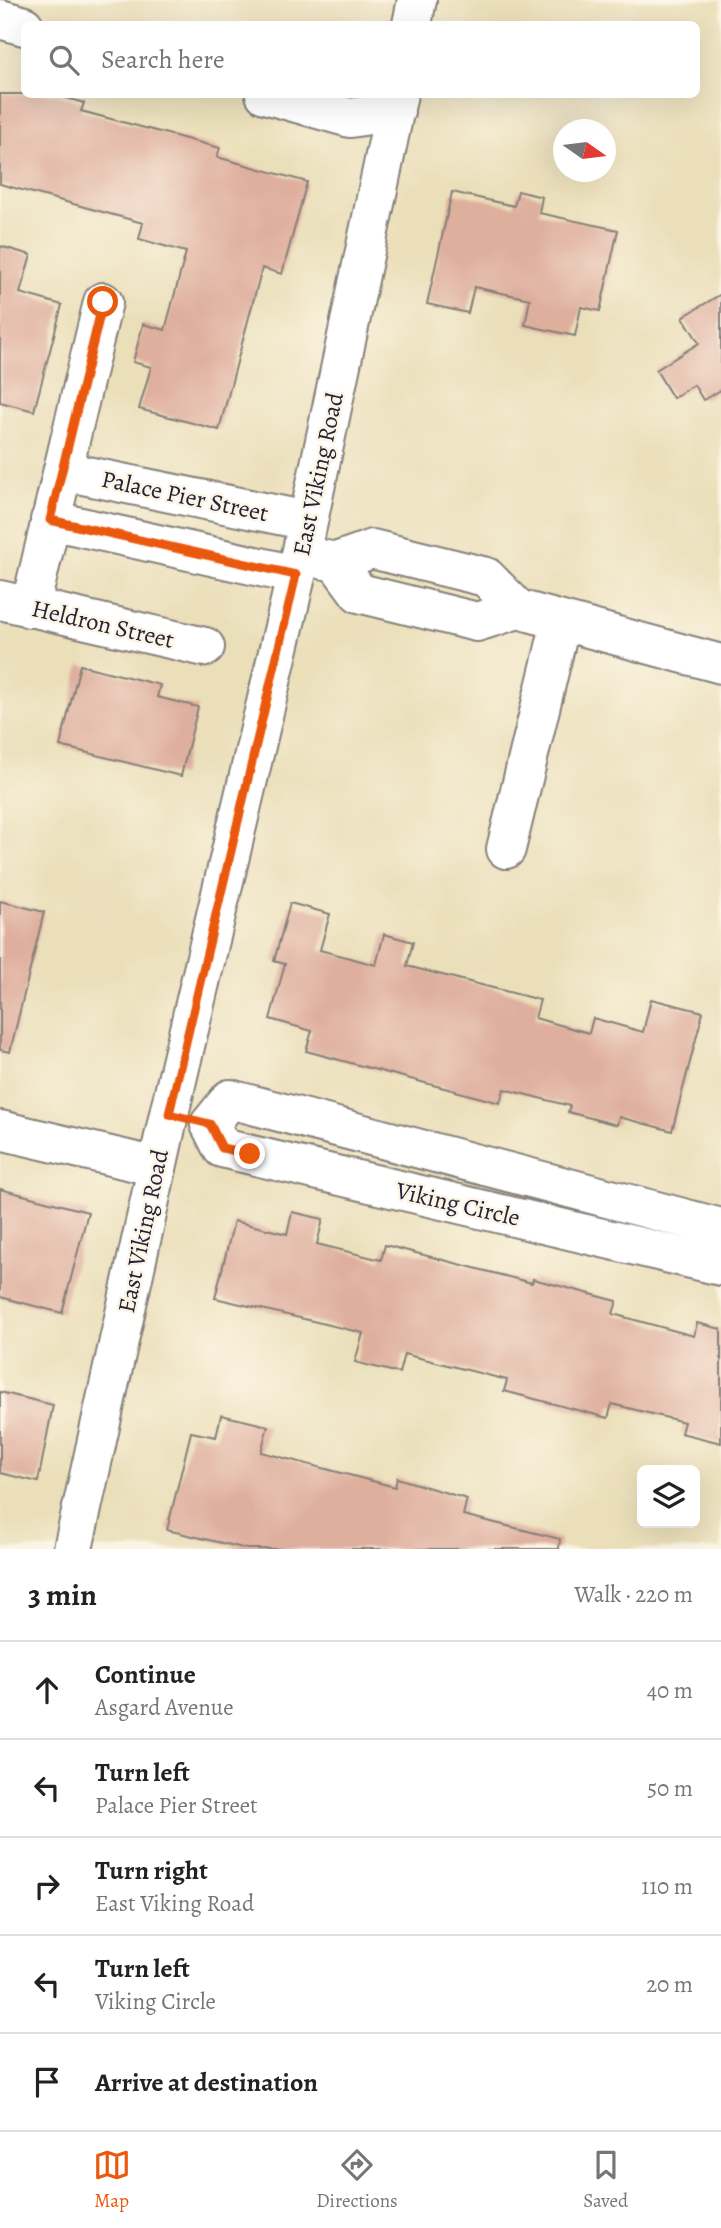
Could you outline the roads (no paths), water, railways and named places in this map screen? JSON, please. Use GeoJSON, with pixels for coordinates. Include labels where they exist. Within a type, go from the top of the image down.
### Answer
{"type":"FeatureCollection","features":[{"type":"Feature","properties":{"kind":"street"},"geometry":{"type":"LineString","coordinates":[[413,21],[417,0]]}},
{"type":"Feature","properties":{"kind":"street"},"geometry":{"type":"LineString","coordinates":[[0,19],[21,25]]}},
{"type":"Feature","properties":{"kind":"street"},"geometry":{"type":"LineString","coordinates":[[279,98],[350,118],[397,103]]}},
{"type":"Feature","properties":{"kind":"street","name":"East Viking Road"},"geometry":{"type":"LineString","coordinates":[[74,1549],[169,1114],[310,553],[397,103]]}},
{"type":"Feature","properties":{"kind":"street"},"geometry":{"type":"LineString","coordinates":[[15,604],[50,520],[103,302]]}},
{"type":"Feature","properties":{"kind":"street","name":"Palace Pier Street"},"geometry":{"type":"LineString","coordinates":[[63,471],[310,553]]}},
{"type":"Feature","properties":{"kind":"street"},"geometry":{"type":"LineString","coordinates":[[50,520],[310,553],[359,593],[477,622],[518,609],[721,664]]}},
{"type":"Feature","properties":{"kind":"street","name":"Heldron Street"},"geometry":{"type":"LineString","coordinates":[[15,604],[205,647]]}},
{"type":"Feature","properties":{"kind":"street"},"geometry":{"type":"LineString","coordinates":[[506,849],[561,622]]}},
{"type":"Feature","properties":{"kind":"street","name":"Viking Circle"},"geometry":{"type":"LineString","coordinates":[[721,1228],[230,1099],[210,1124],[222,1148],[721,1266]]}},
{"type":"Feature","properties":{"kind":"street"},"geometry":{"type":"LineString","coordinates":[[169,1114],[210,1124]]}},
{"type":"Feature","properties":{"kind":"street"},"geometry":{"type":"LineString","coordinates":[[0,1130],[157,1167]]}},
{"type":"Feature","properties":{"kind":"street"},"geometry":{"type":"LineString","coordinates":[[344,1177],[356,1131]]}},
{"type":"Feature","properties":{"kind":"street"},"geometry":{"type":"LineString","coordinates":[[502,1214],[513,1173]]}},
{"type":"Feature","properties":{"kind":"street"},"geometry":{"type":"LineString","coordinates":[[649,1249],[659,1211]]}}]}
